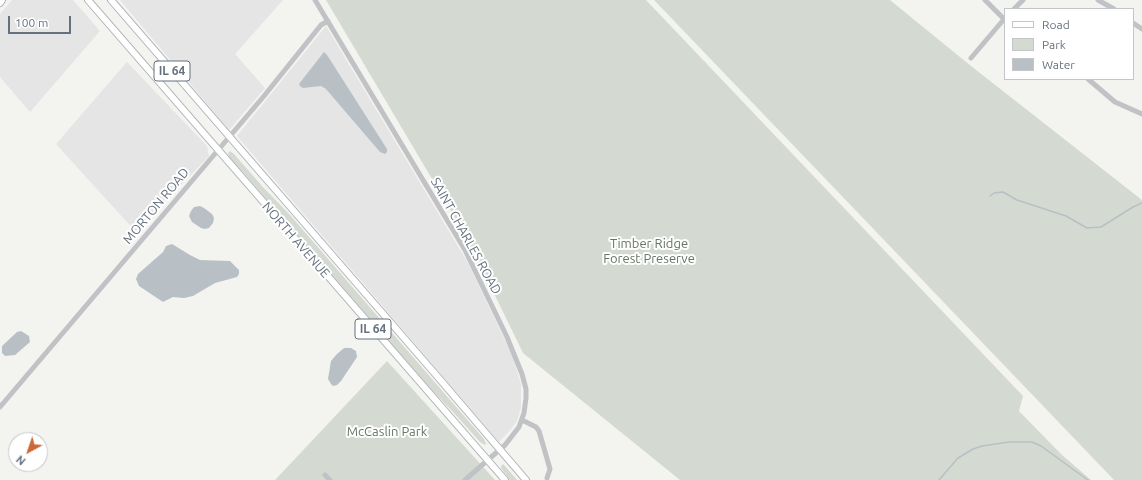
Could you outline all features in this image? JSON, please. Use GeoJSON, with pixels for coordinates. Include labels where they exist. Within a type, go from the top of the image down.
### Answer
{"type":"FeatureCollection","features":[{"type":"Feature","properties":{"kind":"main road","name":"NORTH AVENUE"},"geometry":{"type":"LineString","coordinates":[[88,0],[505,480]]}},
{"type":"Feature","properties":{"kind":"main road","name":"NORTH AVENUE"},"geometry":{"type":"LineString","coordinates":[[111,0],[526,480]]}},
{"type":"Feature","properties":{"kind":"street","name":"SAINT CHARLES ROAD"},"geometry":{"type":"LineString","coordinates":[[315,0],[445,216],[477,273],[507,337],[522,374],[526,389],[526,398],[522,420],[516,432],[500,450],[465,480]]}},
{"type":"Feature","properties":{"kind":"street"},"geometry":{"type":"LineString","coordinates":[[985,0],[1004,18]]}},
{"type":"Feature","properties":{"kind":"street"},"geometry":{"type":"LineString","coordinates":[[1015,8],[1023,0]]}},
{"type":"Feature","properties":{"kind":"street"},"geometry":{"type":"LineString","coordinates":[[1098,0],[1112,8]]}},
{"type":"Feature","properties":{"kind":"street"},"geometry":{"type":"LineString","coordinates":[[971,58],[1004,20]]}},
{"type":"Feature","properties":{"kind":"street","name":"MORTON ROAD"},"geometry":{"type":"LineString","coordinates":[[0,407],[264,96],[321,25],[328,21]]}},
{"type":"Feature","properties":{"kind":"street"},"geometry":{"type":"LineString","coordinates":[[1089,80],[1115,102],[1142,114]]}},
{"type":"Feature","properties":{"kind":"street"},"geometry":{"type":"LineString","coordinates":[[522,420],[536,427],[539,431],[550,469],[547,478]]}},
{"type":"Feature","properties":{"kind":"street"},"geometry":{"type":"LineString","coordinates":[[325,475],[330,480]]}},
{"type":"Feature","properties":{"kind":"shaded area"},"geometry":{"type":"Polygon","coordinates":[[[12,0],[73,0],[100,31],[30,112],[0,77],[0,14],[12,0]]]}},
{"type":"Feature","properties":{"kind":"shaded area"},"geometry":{"type":"Polygon","coordinates":[[[120,0],[283,0],[235,54],[265,88],[229,130],[120,0]]]}},
{"type":"Feature","properties":{"kind":"shaded area"},"geometry":{"type":"Polygon","coordinates":[[[326,26],[468,263],[513,357],[521,384],[521,407],[517,421],[499,442],[237,136],[326,26]]]}},
{"type":"Feature","properties":{"kind":"shaded area"},"geometry":{"type":"Polygon","coordinates":[[[127,62],[207,146],[209,156],[136,232],[56,144],[127,62]]]}},
{"type":"Feature","properties":{"kind":"green space","name":"Timber Ridge Forest Preserve"},"geometry":{"type":"Polygon","coordinates":[[[326,0],[646,0],[1023,396],[1019,411],[1061,454],[1091,480],[680,480],[523,353],[467,238],[326,0]]]}},
{"type":"Feature","properties":{"kind":"green space"},"geometry":{"type":"Polygon","coordinates":[[[654,0],[890,0],[971,66],[1142,200],[1142,480],[1114,480],[654,0]]]}},
{"type":"Feature","properties":{"kind":"green space"},"geometry":{"type":"Polygon","coordinates":[[[230,151],[290,215],[484,439],[485,445],[480,442],[428,386],[229,157],[228,153],[230,151]]]}},
{"type":"Feature","properties":{"kind":"green space","name":"McCaslin Park"},"geometry":{"type":"Polygon","coordinates":[[[387,361],[495,480],[275,480],[387,361]]]}},
{"type":"Feature","properties":{"kind":"green space"},"geometry":{"type":"Polygon","coordinates":[[[503,464],[517,480],[510,480],[501,468],[503,464]]]}},
{"type":"Feature","properties":{"kind":"water"},"geometry":{"type":"Polygon","coordinates":[[[324,52],[387,149],[385,154],[380,152],[326,89],[321,86],[303,88],[300,86],[299,84],[324,52]]]}},
{"type":"Feature","properties":{"kind":"water"},"geometry":{"type":"Polygon","coordinates":[[[200,206],[212,214],[214,218],[213,223],[209,228],[201,228],[192,222],[189,216],[194,207],[200,206]]]}},
{"type":"Feature","properties":{"kind":"water"},"geometry":{"type":"Polygon","coordinates":[[[172,244],[200,260],[230,261],[239,270],[239,274],[237,277],[215,283],[193,296],[184,298],[173,297],[163,302],[139,286],[136,279],[138,274],[163,252],[166,246],[172,244]]]}},
{"type":"Feature","properties":{"kind":"water"},"geometry":{"type":"Polygon","coordinates":[[[21,331],[29,336],[30,342],[15,355],[5,356],[2,353],[2,346],[17,332],[21,331]]]}},
{"type":"Feature","properties":{"kind":"water"},"geometry":{"type":"Polygon","coordinates":[[[344,348],[351,348],[356,351],[357,357],[341,381],[337,385],[333,386],[328,379],[331,361],[344,348]]]}},
{"type":"Feature","properties":{"kind":"waterway"},"geometry":{"type":"LineString","coordinates":[[990,196],[994,193],[1003,192],[1017,200],[1066,216],[1087,228],[1101,227],[1142,203]]}},
{"type":"Feature","properties":{"kind":"waterway"},"geometry":{"type":"LineString","coordinates":[[939,480],[958,458],[973,449],[982,446],[1009,442],[1032,442],[1041,446],[1088,480]]}}]}
